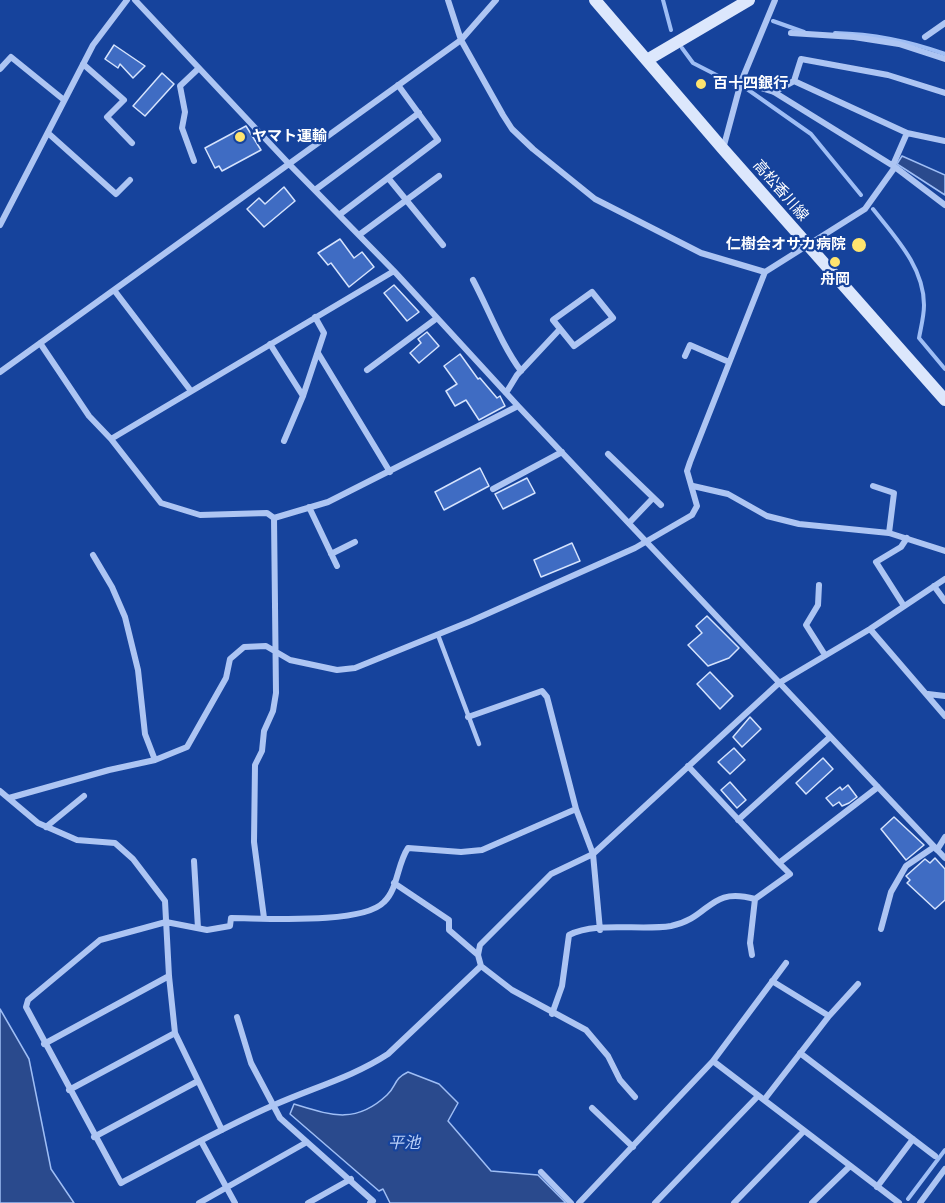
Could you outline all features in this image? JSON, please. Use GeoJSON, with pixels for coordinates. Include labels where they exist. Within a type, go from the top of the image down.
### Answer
{"type":"FeatureCollection","features":[{"type":"Feature","properties":{"kind":"main road","name":"高松香川線"},"geometry":{"type":"LineString","coordinates":[[595,0],[945,400]]}},
{"type":"Feature","properties":{"kind":"main road"},"geometry":{"type":"LineString","coordinates":[[647,60],[749,0]]}},
{"type":"Feature","properties":{"kind":"street"},"geometry":{"type":"LineString","coordinates":[[0,225],[93,45],[127,0]]}},
{"type":"Feature","properties":{"kind":"street"},"geometry":{"type":"LineString","coordinates":[[135,0],[290,165],[394,271],[518,406],[648,540],[830,738],[945,858]]}},
{"type":"Feature","properties":{"kind":"street"},"geometry":{"type":"LineString","coordinates":[[448,0],[461,40],[512,129],[596,199],[701,254],[765,272]]}},
{"type":"Feature","properties":{"kind":"street"},"geometry":{"type":"LineString","coordinates":[[0,372],[461,40],[496,0]]}},
{"type":"Feature","properties":{"kind":"street"},"geometry":{"type":"LineString","coordinates":[[723,149],[741,82],[776,0]]}},
{"type":"Feature","properties":{"kind":"street"},"geometry":{"type":"LineString","coordinates":[[925,37],[945,23]]}},
{"type":"Feature","properties":{"kind":"street"},"geometry":{"type":"LineString","coordinates":[[791,33],[854,37],[898,44],[945,59]]}},
{"type":"Feature","properties":{"kind":"street"},"geometry":{"type":"LineString","coordinates":[[0,69],[11,57],[64,100]]}},
{"type":"Feature","properties":{"kind":"street"},"geometry":{"type":"LineString","coordinates":[[774,92],[794,81],[801,59],[888,75],[945,93]]}},
{"type":"Feature","properties":{"kind":"street"},"geometry":{"type":"LineString","coordinates":[[83,64],[124,100],[107,117],[132,143]]}},
{"type":"Feature","properties":{"kind":"street"},"geometry":{"type":"LineString","coordinates":[[194,161],[182,128],[185,112],[180,86],[199,68]]}},
{"type":"Feature","properties":{"kind":"street"},"geometry":{"type":"LineString","coordinates":[[794,81],[907,133],[945,141]]}},
{"type":"Feature","properties":{"kind":"street"},"geometry":{"type":"LineString","coordinates":[[741,82],[774,92],[895,167],[945,205]]}},
{"type":"Feature","properties":{"kind":"street"},"geometry":{"type":"LineString","coordinates":[[339,215],[438,140],[398,85]]}},
{"type":"Feature","properties":{"kind":"street"},"geometry":{"type":"LineString","coordinates":[[315,190],[419,113]]}},
{"type":"Feature","properties":{"kind":"street"},"geometry":{"type":"LineString","coordinates":[[48,132],[116,194],[130,180]]}},
{"type":"Feature","properties":{"kind":"street"},"geometry":{"type":"LineString","coordinates":[[9,798],[109,770],[155,760],[188,747],[226,678],[230,659],[244,647],[266,646],[290,660],[338,670],[355,668],[438,635],[635,549],[692,515],[697,506],[687,471],[765,272],[865,209],[895,167],[893,165],[907,133]]}},
{"type":"Feature","properties":{"kind":"street"},"geometry":{"type":"LineString","coordinates":[[359,236],[439,176]]}},
{"type":"Feature","properties":{"kind":"street"},"geometry":{"type":"LineString","coordinates":[[389,179],[443,245]]}},
{"type":"Feature","properties":{"kind":"street"},"geometry":{"type":"LineString","coordinates":[[111,439],[394,271]]}},
{"type":"Feature","properties":{"kind":"street"},"geometry":{"type":"LineString","coordinates":[[473,280],[498,327],[507,353],[520,371]]}},
{"type":"Feature","properties":{"kind":"street"},"geometry":{"type":"LineString","coordinates":[[114,290],[191,391]]}},
{"type":"Feature","properties":{"kind":"street"},"geometry":{"type":"LineString","coordinates":[[592,292],[613,318],[574,346],[560,329],[553,320],[592,292]]}},
{"type":"Feature","properties":{"kind":"street"},"geometry":{"type":"LineString","coordinates":[[284,441],[303,396],[324,333],[315,317]]}},
{"type":"Feature","properties":{"kind":"street"},"geometry":{"type":"LineString","coordinates":[[367,370],[437,318]]}},
{"type":"Feature","properties":{"kind":"street"},"geometry":{"type":"LineString","coordinates":[[506,393],[520,371],[560,329]]}},
{"type":"Feature","properties":{"kind":"street"},"geometry":{"type":"LineString","coordinates":[[40,343],[89,416],[111,439],[161,503],[200,515],[267,513],[274,518]]}},
{"type":"Feature","properties":{"kind":"street"},"geometry":{"type":"LineString","coordinates":[[270,344],[303,396]]}},
{"type":"Feature","properties":{"kind":"street"},"geometry":{"type":"LineString","coordinates":[[685,356],[690,345],[729,362]]}},
{"type":"Feature","properties":{"kind":"street"},"geometry":{"type":"LineString","coordinates":[[318,353],[390,472]]}},
{"type":"Feature","properties":{"kind":"street"},"geometry":{"type":"LineString","coordinates":[[274,518],[328,502],[518,406]]}},
{"type":"Feature","properties":{"kind":"street"},"geometry":{"type":"LineString","coordinates":[[493,489],[562,452]]}},
{"type":"Feature","properties":{"kind":"street"},"geometry":{"type":"LineString","coordinates":[[608,454],[660,505]]}},
{"type":"Feature","properties":{"kind":"street"},"geometry":{"type":"LineString","coordinates":[[693,486],[728,494],[767,516],[800,524],[889,533],[945,550]]}},
{"type":"Feature","properties":{"kind":"street"},"geometry":{"type":"LineString","coordinates":[[873,486],[894,493],[889,533]]}},
{"type":"Feature","properties":{"kind":"street"},"geometry":{"type":"LineString","coordinates":[[630,522],[653,498]]}},
{"type":"Feature","properties":{"kind":"street"},"geometry":{"type":"LineString","coordinates":[[309,507],[337,566]]}},
{"type":"Feature","properties":{"kind":"street"},"geometry":{"type":"LineString","coordinates":[[264,918],[254,842],[254,775],[264,730],[273,711],[276,693],[274,518]]}},
{"type":"Feature","properties":{"kind":"street"},"geometry":{"type":"LineString","coordinates":[[904,606],[876,562],[901,547],[907,538]]}},
{"type":"Feature","properties":{"kind":"street"},"geometry":{"type":"LineString","coordinates":[[331,554],[355,542]]}},
{"type":"Feature","properties":{"kind":"street"},"geometry":{"type":"LineString","coordinates":[[93,555],[112,587],[125,617],[138,670],[145,734],[155,760]]}},
{"type":"Feature","properties":{"kind":"street"},"geometry":{"type":"LineString","coordinates":[[635,1097],[620,1080],[608,1056],[586,1030],[552,1014],[512,990],[481,966],[478,955],[480,945],[551,874],[593,854],[779,683],[870,629],[945,579]]}},
{"type":"Feature","properties":{"kind":"street"},"geometry":{"type":"LineString","coordinates":[[819,585],[818,605],[806,625],[825,655]]}},
{"type":"Feature","properties":{"kind":"street"},"geometry":{"type":"LineString","coordinates":[[934,586],[945,601]]}},
{"type":"Feature","properties":{"kind":"street"},"geometry":{"type":"LineString","coordinates":[[870,629],[945,716]]}},
{"type":"Feature","properties":{"kind":"street"},"geometry":{"type":"LineString","coordinates":[[468,717],[542,691],[548,697],[576,809],[593,854],[600,930]]}},
{"type":"Feature","properties":{"kind":"street"},"geometry":{"type":"LineString","coordinates":[[927,694],[945,696]]}},
{"type":"Feature","properties":{"kind":"street"},"geometry":{"type":"LineString","coordinates":[[738,820],[830,738]]}},
{"type":"Feature","properties":{"kind":"street"},"geometry":{"type":"LineString","coordinates":[[688,766],[790,874],[755,899],[750,943],[752,955]]}},
{"type":"Feature","properties":{"kind":"street"},"geometry":{"type":"LineString","coordinates":[[779,863],[878,788]]}},
{"type":"Feature","properties":{"kind":"street"},"geometry":{"type":"LineString","coordinates":[[0,791],[46,827],[77,840],[115,843],[133,859],[165,901],[175,1032],[222,1130]]}},
{"type":"Feature","properties":{"kind":"street"},"geometry":{"type":"LineString","coordinates":[[46,827],[84,796]]}},
{"type":"Feature","properties":{"kind":"street"},"geometry":{"type":"LineString","coordinates":[[481,966],[388,1054],[371,1065],[274,1105],[121,1183],[44,1044],[26,1006],[28,1000],[100,940],[166,922],[207,930],[230,926],[231,918],[342,917],[370,911],[383,904],[408,848],[461,852],[482,849],[576,809]]}},
{"type":"Feature","properties":{"kind":"street"},"geometry":{"type":"LineString","coordinates":[[881,929],[891,892],[906,866],[936,848],[945,837]]}},
{"type":"Feature","properties":{"kind":"street"},"geometry":{"type":"LineString","coordinates":[[194,861],[198,928]]}},
{"type":"Feature","properties":{"kind":"street"},"geometry":{"type":"LineString","coordinates":[[394,883],[449,920],[449,930],[478,955]]}},
{"type":"Feature","properties":{"kind":"street"},"geometry":{"type":"LineString","coordinates":[[552,1014],[562,986],[569,935],[583,928],[600,930],[670,926],[693,920],[712,901],[721,897],[741,895],[755,899]]}},
{"type":"Feature","properties":{"kind":"street"},"geometry":{"type":"LineString","coordinates":[[579,1203],[713,1061],[786,963]]}},
{"type":"Feature","properties":{"kind":"street"},"geometry":{"type":"LineString","coordinates":[[44,1044],[169,976]]}},
{"type":"Feature","properties":{"kind":"street"},"geometry":{"type":"LineString","coordinates":[[772,981],[829,1016]]}},
{"type":"Feature","properties":{"kind":"street"},"geometry":{"type":"LineString","coordinates":[[655,1203],[761,1098],[858,984]]}},
{"type":"Feature","properties":{"kind":"street"},"geometry":{"type":"LineString","coordinates":[[237,1017],[252,1063],[280,1118],[351,1179],[373,1201],[370,1203]]}},
{"type":"Feature","properties":{"kind":"street"},"geometry":{"type":"LineString","coordinates":[[69,1090],[175,1032]]}},
{"type":"Feature","properties":{"kind":"street"},"geometry":{"type":"LineString","coordinates":[[800,1053],[935,1156]]}},
{"type":"Feature","properties":{"kind":"street"},"geometry":{"type":"LineString","coordinates":[[713,1061],[896,1202]]}},
{"type":"Feature","properties":{"kind":"street"},"geometry":{"type":"LineString","coordinates":[[94,1137],[198,1081]]}},
{"type":"Feature","properties":{"kind":"street"},"geometry":{"type":"LineString","coordinates":[[592,1108],[633,1147]]}},
{"type":"Feature","properties":{"kind":"street"},"geometry":{"type":"LineString","coordinates":[[734,1203],[804,1131]]}},
{"type":"Feature","properties":{"kind":"street"},"geometry":{"type":"LineString","coordinates":[[878,1187],[913,1139]]}},
{"type":"Feature","properties":{"kind":"street"},"geometry":{"type":"LineString","coordinates":[[201,1141],[235,1203]]}},
{"type":"Feature","properties":{"kind":"street"},"geometry":{"type":"LineString","coordinates":[[199,1203],[307,1142]]}},
{"type":"Feature","properties":{"kind":"street"},"geometry":{"type":"LineString","coordinates":[[812,1203],[850,1166]]}},
{"type":"Feature","properties":{"kind":"street"},"geometry":{"type":"LineString","coordinates":[[920,1203],[945,1170]]}},
{"type":"Feature","properties":{"kind":"street"},"geometry":{"type":"LineString","coordinates":[[541,1172],[571,1203]]}},
{"type":"Feature","properties":{"kind":"street"},"geometry":{"type":"LineString","coordinates":[[308,1203],[351,1179]]}},
{"type":"Feature","properties":{"kind":"lane"},"geometry":{"type":"LineString","coordinates":[[438,635],[479,744]]}},
{"type":"Feature","properties":{"kind":"water"},"geometry":{"type":"Polygon","coordinates":[[[902,156],[945,175],[945,195],[897,164],[902,156]]]}},
{"type":"Feature","properties":{"kind":"water"},"geometry":{"type":"Polygon","coordinates":[[[0,1009],[29,1059],[51,1169],[74,1203],[0,1203],[0,1009]]]}},
{"type":"Feature","properties":{"kind":"water","name":"平池"},"geometry":{"type":"Polygon","coordinates":[[[408,1072],[439,1084],[458,1103],[448,1121],[491,1171],[538,1175],[566,1203],[390,1203],[383,1189],[379,1191],[290,1114],[294,1104],[331,1114],[353,1114],[364,1111],[387,1095],[397,1080],[408,1072]]]}},
{"type":"Feature","properties":{"kind":"building"},"geometry":{"type":"Polygon","coordinates":[[[114,45],[145,66],[133,78],[120,64],[118,68],[105,59],[114,45]]]}},
{"type":"Feature","properties":{"kind":"building"},"geometry":{"type":"Polygon","coordinates":[[[162,73],[174,84],[145,116],[133,106],[162,73]]]}},
{"type":"Feature","properties":{"kind":"building","name":"ヤマト運輸"},"geometry":{"type":"Polygon","coordinates":[[[246,126],[261,150],[222,171],[219,166],[215,168],[205,148],[246,126]]]}},
{"type":"Feature","properties":{"kind":"building"},"geometry":{"type":"Polygon","coordinates":[[[284,187],[295,201],[264,227],[247,209],[259,198],[265,204],[284,187]]]}},
{"type":"Feature","properties":{"kind":"building"},"geometry":{"type":"Polygon","coordinates":[[[340,239],[354,258],[362,252],[374,267],[349,287],[331,263],[328,265],[318,253],[340,239]]]}},
{"type":"Feature","properties":{"kind":"building"},"geometry":{"type":"Polygon","coordinates":[[[394,285],[419,312],[407,321],[384,293],[394,285]]]}},
{"type":"Feature","properties":{"kind":"building"},"geometry":{"type":"Polygon","coordinates":[[[427,332],[439,346],[419,363],[410,353],[421,343],[418,339],[427,332]]]}},
{"type":"Feature","properties":{"kind":"building"},"geometry":{"type":"Polygon","coordinates":[[[460,354],[478,379],[480,378],[497,398],[500,396],[505,406],[479,420],[466,400],[455,406],[446,391],[457,384],[444,366],[460,354]]]}},
{"type":"Feature","properties":{"kind":"building"},"geometry":{"type":"Polygon","coordinates":[[[480,468],[489,486],[444,510],[435,492],[480,468]]]}},
{"type":"Feature","properties":{"kind":"building"},"geometry":{"type":"Polygon","coordinates":[[[527,478],[535,493],[503,509],[495,494],[527,478]]]}},
{"type":"Feature","properties":{"kind":"building"},"geometry":{"type":"Polygon","coordinates":[[[572,543],[580,561],[541,577],[534,560],[572,543]]]}},
{"type":"Feature","properties":{"kind":"building"},"geometry":{"type":"Polygon","coordinates":[[[707,616],[739,648],[729,658],[708,666],[688,645],[702,633],[696,626],[707,616]]]}},
{"type":"Feature","properties":{"kind":"building"},"geometry":{"type":"Polygon","coordinates":[[[710,672],[733,696],[720,709],[697,684],[710,672]]]}},
{"type":"Feature","properties":{"kind":"building"},"geometry":{"type":"Polygon","coordinates":[[[750,717],[761,729],[742,747],[733,737],[750,717]]]}},
{"type":"Feature","properties":{"kind":"building"},"geometry":{"type":"Polygon","coordinates":[[[734,748],[745,760],[730,774],[718,762],[734,748]]]}},
{"type":"Feature","properties":{"kind":"building"},"geometry":{"type":"Polygon","coordinates":[[[823,758],[833,769],[806,794],[796,783],[823,758]]]}},
{"type":"Feature","properties":{"kind":"building"},"geometry":{"type":"Polygon","coordinates":[[[730,782],[746,800],[737,808],[721,790],[730,782]]]}},
{"type":"Feature","properties":{"kind":"building"},"geometry":{"type":"Polygon","coordinates":[[[848,785],[857,797],[842,806],[839,802],[833,806],[826,798],[840,787],[842,790],[848,785]]]}},
{"type":"Feature","properties":{"kind":"building"},"geometry":{"type":"Polygon","coordinates":[[[894,817],[924,845],[906,860],[881,829],[894,817]]]}},
{"type":"Feature","properties":{"kind":"building"},"geometry":{"type":"Polygon","coordinates":[[[935,858],[945,869],[945,900],[935,909],[907,883],[910,880],[906,876],[925,859],[930,863],[935,858]]]}},
{"type":"Feature","properties":{"kind":"waterway"},"geometry":{"type":"LineString","coordinates":[[663,0],[671,30]]}},
{"type":"Feature","properties":{"kind":"waterway"},"geometry":{"type":"LineString","coordinates":[[773,21],[804,32]]}},
{"type":"Feature","properties":{"kind":"waterway"},"geometry":{"type":"LineString","coordinates":[[835,33],[891,39],[945,54]]}},
{"type":"Feature","properties":{"kind":"waterway"},"geometry":{"type":"LineString","coordinates":[[682,48],[693,63],[734,84]]}},
{"type":"Feature","properties":{"kind":"waterway"},"geometry":{"type":"LineString","coordinates":[[747,89],[811,134],[861,195]]}},
{"type":"Feature","properties":{"kind":"waterway"},"geometry":{"type":"LineString","coordinates":[[873,209],[914,265],[923,291],[924,305],[919,338],[945,369]]}},
{"type":"Feature","properties":{"kind":"waterway"},"geometry":{"type":"LineString","coordinates":[[908,1199],[945,1150]]}},
{"type":"Feature","properties":{"kind":"place","name":"百十四銀行"},"geometry":{"type":"Point","coordinates":[701,84]}},
{"type":"Feature","properties":{"kind":"place","name":"ヤマト運輸"},"geometry":{"type":"Point","coordinates":[240,137]}},
{"type":"Feature","properties":{"kind":"place","name":"仁樹会オサカ病院"},"geometry":{"type":"Point","coordinates":[859,245]}},
{"type":"Feature","properties":{"kind":"place","name":"舟岡"},"geometry":{"type":"Point","coordinates":[835,262]}}]}
